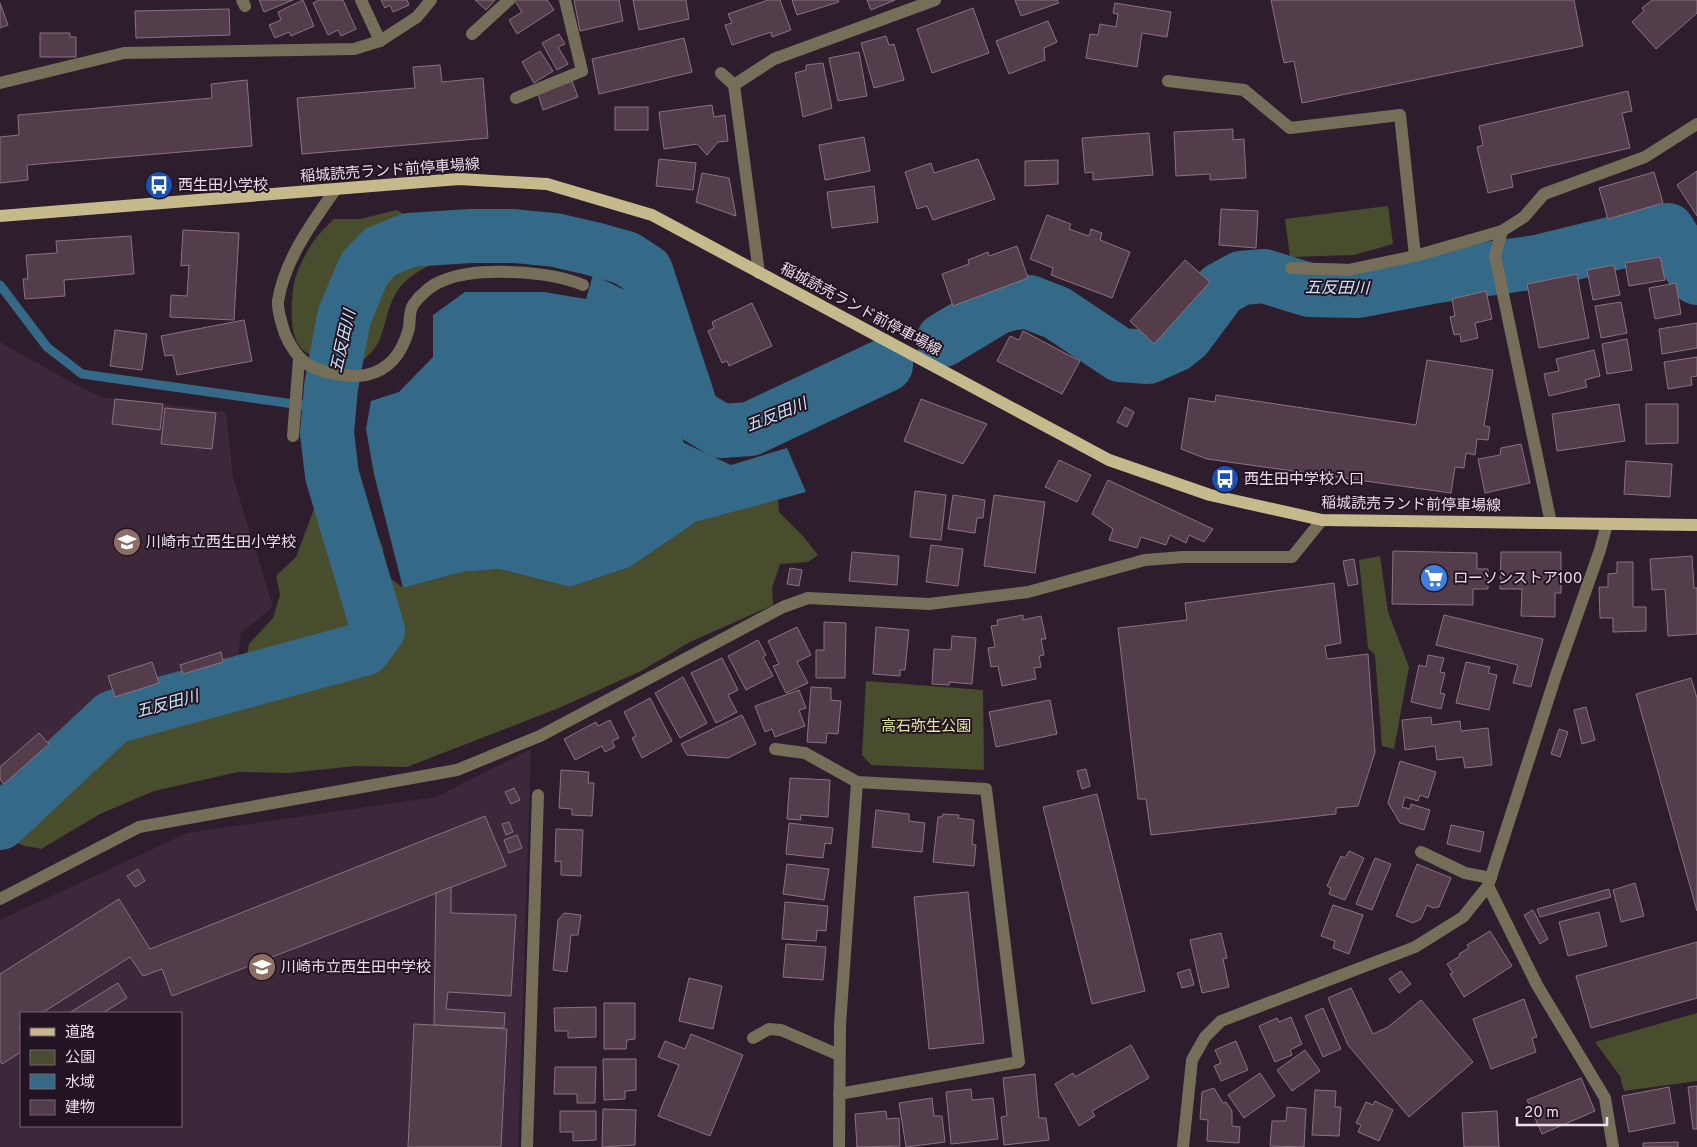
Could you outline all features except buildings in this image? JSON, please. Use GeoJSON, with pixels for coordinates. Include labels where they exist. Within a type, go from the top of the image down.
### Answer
{"type":"FeatureCollection","features":[{"type":"Feature","properties":{"kind":"main road","name":"稲城読売ランド前停車場線"},"geometry":{"type":"LineString","coordinates":[[0,216],[459,179],[547,184],[652,215],[1109,460],[1210,495],[1322,520],[1697,525]]}},
{"type":"Feature","properties":{"kind":"street"},"geometry":{"type":"LineString","coordinates":[[362,0],[380,41]]}},
{"type":"Feature","properties":{"kind":"street"},"geometry":{"type":"LineString","coordinates":[[0,83],[124,53],[354,49],[380,41],[417,17],[431,0]]}},
{"type":"Feature","properties":{"kind":"street"},"geometry":{"type":"LineString","coordinates":[[472,34],[509,0]]}},
{"type":"Feature","properties":{"kind":"street"},"geometry":{"type":"LineString","coordinates":[[516,98],[582,71],[565,0]]}},
{"type":"Feature","properties":{"kind":"street"},"geometry":{"type":"LineString","coordinates":[[734,85],[774,59],[935,0]]}},
{"type":"Feature","properties":{"kind":"street"},"geometry":{"type":"LineString","coordinates":[[721,73],[734,85],[758,273]]}},
{"type":"Feature","properties":{"kind":"street"},"geometry":{"type":"LineString","coordinates":[[1168,81],[1244,90],[1290,128],[1400,115],[1415,256]]}},
{"type":"Feature","properties":{"kind":"street"},"geometry":{"type":"LineString","coordinates":[[1291,268],[1348,270],[1415,256],[1502,231],[1524,217],[1544,194],[1645,157],[1697,124]]}},
{"type":"Feature","properties":{"kind":"street"},"geometry":{"type":"LineString","coordinates":[[335,190],[301,241],[286,275],[278,302],[281,321],[289,344],[299,359],[316,369],[349,375],[366,375],[382,369],[396,358],[402,349],[412,306],[424,293],[441,281],[482,273],[523,272],[572,280],[583,285]]}},
{"type":"Feature","properties":{"kind":"street"},"geometry":{"type":"LineString","coordinates":[[1502,231],[1495,256],[1551,523]]}},
{"type":"Feature","properties":{"kind":"street"},"geometry":{"type":"LineString","coordinates":[[293,436],[299,359]]}},
{"type":"Feature","properties":{"kind":"street"},"geometry":{"type":"LineString","coordinates":[[0,899],[140,827],[457,770],[540,736],[783,608],[808,598],[929,604],[1028,592],[1145,560],[1183,557],[1292,558],[1322,520]]}},
{"type":"Feature","properties":{"kind":"street"},"geometry":{"type":"LineString","coordinates":[[1183,1147],[1192,1060],[1205,1037],[1221,1021],[1415,947],[1463,916],[1489,882],[1607,524]]}},
{"type":"Feature","properties":{"kind":"street"},"geometry":{"type":"LineString","coordinates":[[775,749],[806,752],[857,782],[986,789],[1019,1062],[839,1094]]}},
{"type":"Feature","properties":{"kind":"street"},"geometry":{"type":"LineString","coordinates":[[839,1147],[840,1026],[857,782]]}},
{"type":"Feature","properties":{"kind":"street"},"geometry":{"type":"LineString","coordinates":[[528,1147],[538,795]]}},
{"type":"Feature","properties":{"kind":"street"},"geometry":{"type":"LineString","coordinates":[[1421,852],[1489,882],[1537,985],[1605,1098],[1613,1147]]}},
{"type":"Feature","properties":{"kind":"street"},"geometry":{"type":"LineString","coordinates":[[754,1038],[769,1030],[781,1030],[839,1055]]}},
{"type":"Feature","properties":{"kind":"shaded area","name":"川崎市立西生田小学校"},"geometry":{"type":"Polygon","coordinates":[[[0,342],[101,397],[226,412],[233,477],[273,607],[241,633],[237,666],[85,715],[0,796],[0,342]]]}},
{"type":"Feature","properties":{"kind":"shaded area","name":"川崎市立西生田中学校"},"geometry":{"type":"Polygon","coordinates":[[[531,749],[518,1147],[0,1147],[0,920],[187,833],[436,797],[531,749]]]}},
{"type":"Feature","properties":{"kind":"green space"},"geometry":{"type":"Polygon","coordinates":[[[1388,206],[1393,244],[1354,255],[1290,257],[1285,219],[1388,206]]]}},
{"type":"Feature","properties":{"kind":"green space"},"geometry":{"type":"Polygon","coordinates":[[[397,210],[405,215],[430,212],[429,220],[439,224],[438,262],[414,274],[396,293],[379,341],[370,354],[357,363],[352,364],[337,363],[311,355],[298,344],[295,336],[292,298],[298,271],[313,242],[334,219],[360,219],[397,210]]]}},
{"type":"Feature","properties":{"kind":"green space"},"geometry":{"type":"Polygon","coordinates":[[[346,430],[356,461],[365,508],[383,548],[384,573],[403,588],[462,572],[499,569],[570,587],[630,567],[696,522],[778,499],[779,512],[803,536],[818,555],[808,562],[780,564],[772,588],[773,605],[690,642],[641,671],[559,708],[407,767],[356,766],[289,773],[238,772],[154,791],[100,814],[41,849],[23,845],[10,837],[4,828],[0,809],[83,734],[89,724],[244,674],[249,644],[273,618],[280,595],[276,576],[296,557],[314,509],[308,446],[346,430]]]}},
{"type":"Feature","properties":{"kind":"green space"},"geometry":{"type":"Polygon","coordinates":[[[1380,556],[1388,612],[1409,667],[1394,749],[1382,746],[1375,655],[1368,648],[1359,560],[1380,556]]]}},
{"type":"Feature","properties":{"kind":"green space","name":"高石弥生公園"},"geometry":{"type":"Polygon","coordinates":[[[866,681],[983,690],[984,770],[871,765],[862,755],[866,681]]]}},
{"type":"Feature","properties":{"kind":"green space"},"geometry":{"type":"Polygon","coordinates":[[[1697,1013],[1697,1081],[1624,1091],[1620,1076],[1595,1042],[1697,1013]]]}},
{"type":"Feature","properties":{"kind":"water"},"geometry":{"type":"Polygon","coordinates":[[[593,275],[627,291],[655,376],[684,443],[731,465],[787,448],[806,492],[696,522],[630,567],[570,587],[499,569],[462,572],[403,588],[374,474],[366,429],[371,401],[399,392],[433,357],[433,315],[465,292],[544,292],[586,299],[593,275]]]}},
{"type":"Feature","properties":{"kind":"waterway","name":"五反田川"},"geometry":{"type":"LineString","coordinates":[[943,340],[998,307],[1029,302],[1057,313],[1120,355],[1148,357],[1175,345],[1186,336],[1221,289],[1241,278],[1264,276],[1309,290],[1358,291],[1437,276],[1537,262],[1668,230],[1697,278]]}},
{"type":"Feature","properties":{"kind":"waterway","name":"五反田川"},"geometry":{"type":"LineString","coordinates":[[0,823],[113,717],[364,649],[378,630],[332,475],[327,433],[331,387],[344,317],[364,269],[380,252],[409,240],[470,236],[514,236],[555,240],[626,258],[646,271],[693,414],[721,431],[750,429],[886,365]]}},
{"type":"Feature","properties":{"kind":"waterway"},"geometry":{"type":"LineString","coordinates":[[0,285],[47,347],[82,374],[329,409]]}},
{"type":"Feature","properties":{"kind":"place","name":"西生田小学校"},"geometry":{"type":"Point","coordinates":[159,185]}},
{"type":"Feature","properties":{"kind":"place","name":"西生田中学校入口"},"geometry":{"type":"Point","coordinates":[1225,479]}},
{"type":"Feature","properties":{"kind":"place","name":"川崎市立西生田小学校"},"geometry":{"type":"Point","coordinates":[127,542]}},
{"type":"Feature","properties":{"kind":"place","name":"ローソンストア100"},"geometry":{"type":"Point","coordinates":[1434,578]}},
{"type":"Feature","properties":{"kind":"place","name":"川崎市立西生田中学校"},"geometry":{"type":"Point","coordinates":[262,967]}}]}
